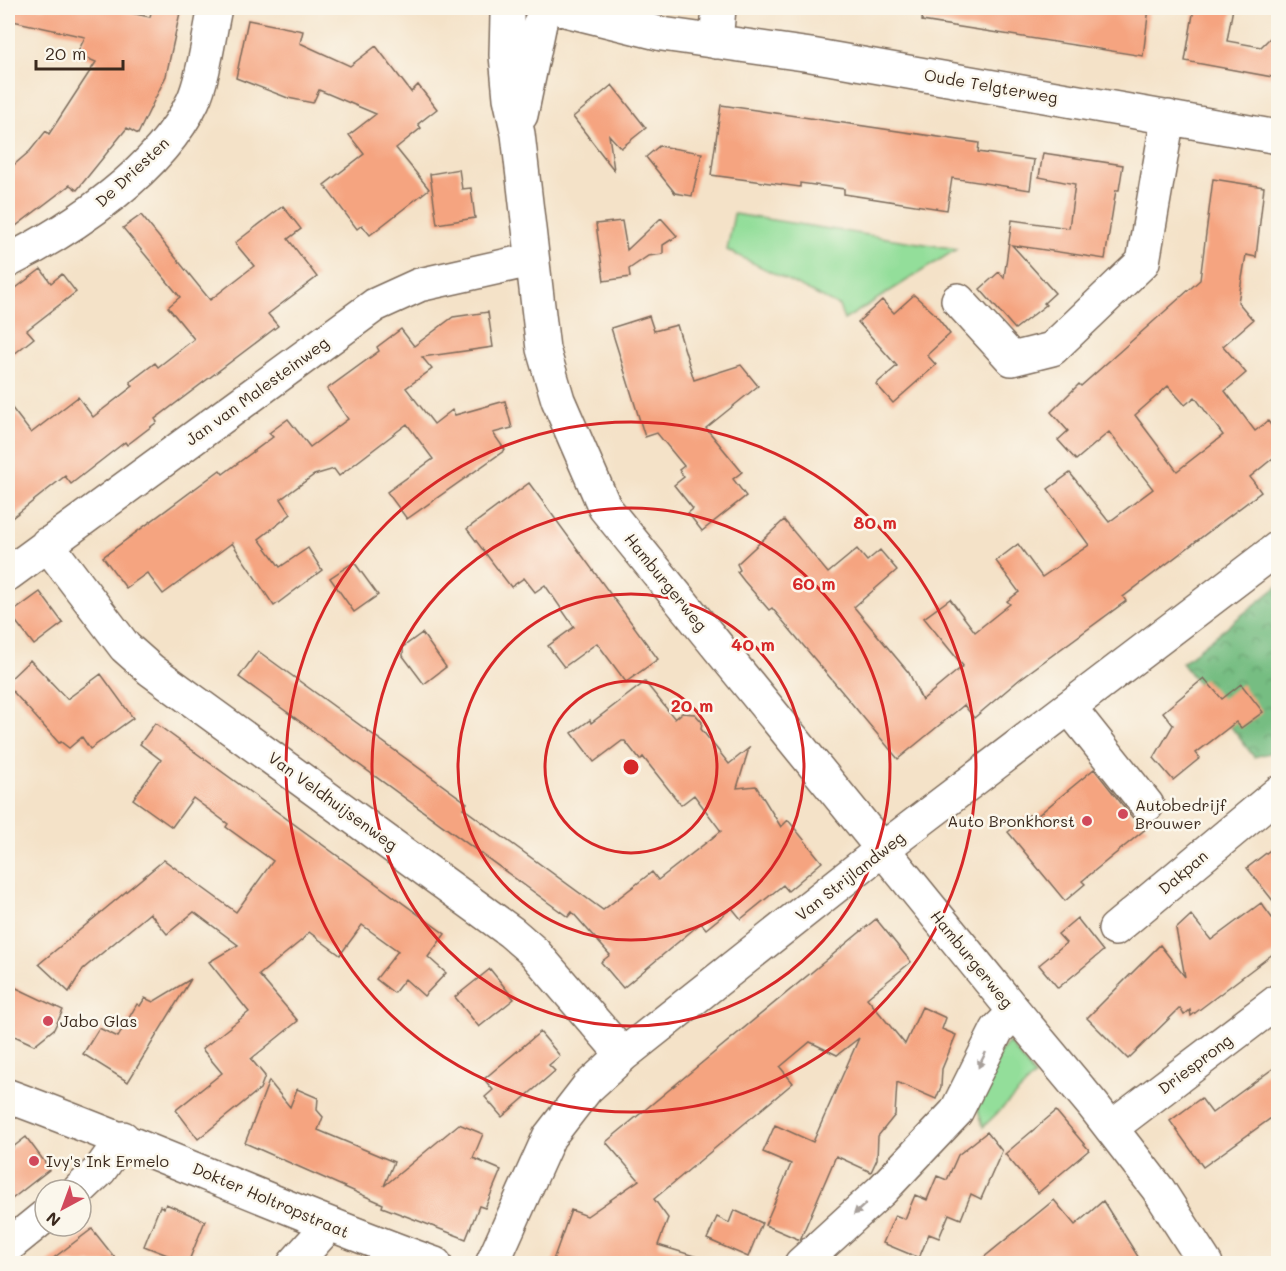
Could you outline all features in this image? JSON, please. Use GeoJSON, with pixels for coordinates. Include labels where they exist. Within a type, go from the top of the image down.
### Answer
{"type":"FeatureCollection","features":[{"type":"Feature","properties":{"kind":"street","name":"De Driesten"},"geometry":{"type":"LineString","coordinates":[[8,261],[32,249],[99,204],[171,138],[194,100],[215,8]]}},
{"type":"Feature","properties":{"kind":"street","name":"Oude Telgterweg"},"geometry":{"type":"LineString","coordinates":[[634,8],[665,24],[710,41]]}},
{"type":"Feature","properties":{"kind":"street"},"geometry":{"type":"LineString","coordinates":[[710,41],[719,8]]}},
{"type":"Feature","properties":{"kind":"street","name":"Oude Telgterweg"},"geometry":{"type":"LineString","coordinates":[[503,12],[523,22],[557,13],[662,34],[811,55],[1278,137]]}},
{"type":"Feature","properties":{"kind":"street","name":"Hamburgerweg"},"geometry":{"type":"LineString","coordinates":[[503,12],[510,98],[518,134],[543,349],[558,400],[605,507],[1111,1128],[1158,1189],[1206,1263]]}},
{"type":"Feature","properties":{"kind":"street","name":"Hamburgerweg"},"geometry":{"type":"LineString","coordinates":[[518,134],[557,13]]}},
{"type":"Feature","properties":{"kind":"street"},"geometry":{"type":"LineString","coordinates":[[958,300],[1012,359],[1052,349],[1143,262],[1168,117]]}},
{"type":"Feature","properties":{"kind":"street","name":"Jan van Malesteinweg"},"geometry":{"type":"LineString","coordinates":[[8,574],[375,305],[419,285],[531,260]]}},
{"type":"Feature","properties":{"kind":"street","name":"Van Veldhuijsenweg"},"geometry":{"type":"LineString","coordinates":[[47,544],[125,647],[151,670],[511,932],[534,952],[623,1055]]}},
{"type":"Feature","properties":{"kind":"street","name":"Van Strijlandweg"},"geometry":{"type":"LineString","coordinates":[[492,1263],[549,1137],[588,1088],[623,1055],[884,848],[1278,548]]}},
{"type":"Feature","properties":{"kind":"street"},"geometry":{"type":"LineString","coordinates":[[1069,707],[1146,805]]}},
{"type":"Feature","properties":{"kind":"street","name":"Dakpan"},"geometry":{"type":"LineString","coordinates":[[1115,929],[1278,793]]}},
{"type":"Feature","properties":{"kind":"street","name":"Driesprong"},"geometry":{"type":"LineString","coordinates":[[1111,1128],[1278,1000]]}},
{"type":"Feature","properties":{"kind":"street","name":"Hamburgerweg"},"geometry":{"type":"LineString","coordinates":[[801,1263],[882,1190],[956,1112],[997,1030],[1015,1012]]}},
{"type":"Feature","properties":{"kind":"street","name":"Dokter Holtropstraat"},"geometry":{"type":"LineString","coordinates":[[8,1096],[123,1138],[328,1226],[435,1263]]}},
{"type":"Feature","properties":{"kind":"street"},"geometry":{"type":"LineString","coordinates":[[92,1178],[123,1138]]}},
{"type":"Feature","properties":{"kind":"street"},"geometry":{"type":"LineString","coordinates":[[8,1246],[33,1226]]}},
{"type":"Feature","properties":{"kind":"street"},"geometry":{"type":"LineString","coordinates":[[294,1263],[328,1226]]}},
{"type":"Feature","properties":{"kind":"green space"},"geometry":{"type":"Polygon","coordinates":[[[734,214],[957,249],[844,320],[839,306],[727,250],[734,214]]]}},
{"type":"Feature","properties":{"kind":"green space"},"geometry":{"type":"Polygon","coordinates":[[[1278,586],[1278,751],[1254,757],[1182,663],[1278,586]]]}},
{"type":"Feature","properties":{"kind":"green space"},"geometry":{"type":"Polygon","coordinates":[[[1009,1042],[1035,1076],[983,1127],[977,1106],[1000,1053],[1009,1042]]]}},
{"type":"Feature","properties":{"kind":"building"},"geometry":{"type":"Polygon","coordinates":[[[8,8],[108,8],[150,17],[152,8],[181,8],[166,76],[138,134],[127,128],[77,190],[70,185],[8,232],[8,170],[30,151],[46,131],[49,134],[96,62],[77,54],[85,37],[8,20],[8,8]]]}},
{"type":"Feature","properties":{"kind":"building"},"geometry":{"type":"Polygon","coordinates":[[[923,8],[1149,8],[1143,56],[922,21],[923,8]]]}},
{"type":"Feature","properties":{"kind":"building"},"geometry":{"type":"Polygon","coordinates":[[[1194,8],[1233,8],[1227,41],[1261,47],[1278,30],[1278,78],[1185,61],[1194,8]]]}},
{"type":"Feature","properties":{"kind":"building"},"geometry":{"type":"Polygon","coordinates":[[[248,20],[303,31],[300,43],[350,66],[376,46],[411,92],[418,85],[437,109],[418,124],[421,128],[396,148],[429,189],[370,235],[362,225],[357,229],[324,185],[364,154],[349,135],[376,114],[319,90],[313,103],[288,98],[236,78],[248,20]]]}},
{"type":"Feature","properties":{"kind":"building"},"geometry":{"type":"Polygon","coordinates":[[[612,85],[646,128],[621,148],[609,135],[614,170],[573,117],[612,85]]]}},
{"type":"Feature","properties":{"kind":"building"},"geometry":{"type":"Polygon","coordinates":[[[721,105],[979,143],[978,152],[1034,160],[1030,190],[952,178],[947,210],[844,194],[844,189],[800,183],[800,187],[711,175],[721,105]]]}},
{"type":"Feature","properties":{"kind":"building"},"geometry":{"type":"Polygon","coordinates":[[[659,146],[702,153],[692,196],[675,193],[646,157],[659,146]]]}},
{"type":"Feature","properties":{"kind":"building"},"geometry":{"type":"Polygon","coordinates":[[[1043,153],[1123,165],[1119,190],[1116,190],[1105,259],[1012,245],[1055,293],[1044,303],[1046,305],[1015,329],[980,289],[999,272],[1004,278],[1012,220],[1069,228],[1075,184],[1039,177],[1043,153]]]}},
{"type":"Feature","properties":{"kind":"building"},"geometry":{"type":"Polygon","coordinates":[[[459,169],[462,189],[471,188],[475,218],[437,224],[430,174],[459,169]]]}},
{"type":"Feature","properties":{"kind":"building"},"geometry":{"type":"Polygon","coordinates":[[[1213,179],[1264,187],[1256,257],[1246,255],[1238,302],[1253,320],[1223,346],[1246,373],[1225,391],[1255,431],[1268,421],[1278,435],[1278,454],[1250,477],[1261,492],[1123,597],[1126,601],[1020,679],[974,718],[964,705],[898,759],[772,608],[769,610],[744,581],[737,572],[740,570],[737,564],[784,520],[828,573],[857,549],[867,561],[880,550],[897,570],[854,607],[909,673],[922,700],[963,666],[924,618],[950,599],[975,632],[1010,604],[1007,601],[1019,592],[996,561],[1018,544],[1042,577],[1089,545],[1048,489],[1070,473],[1109,522],[1153,489],[1109,432],[1076,460],[1058,440],[1068,431],[1051,412],[1079,384],[1081,386],[1200,280],[1213,179]],[[1168,386],[1135,415],[1177,471],[1223,435],[1195,397],[1185,405],[1168,386]]]}},
{"type":"Feature","properties":{"kind":"building"},"geometry":{"type":"Polygon","coordinates":[[[283,206],[301,229],[288,239],[317,277],[268,314],[278,326],[155,419],[157,422],[127,445],[125,442],[71,484],[65,476],[8,521],[8,403],[31,433],[78,397],[93,417],[133,386],[130,382],[155,363],[158,367],[194,339],[168,307],[180,297],[123,228],[141,215],[210,300],[254,266],[235,243],[283,206]]]}},
{"type":"Feature","properties":{"kind":"building"},"geometry":{"type":"Polygon","coordinates":[[[661,218],[677,236],[663,245],[663,254],[648,256],[629,269],[630,277],[604,281],[596,224],[622,221],[627,250],[661,218]]]}},
{"type":"Feature","properties":{"kind":"building"},"geometry":{"type":"Polygon","coordinates":[[[41,269],[51,283],[62,274],[76,292],[27,330],[34,338],[8,359],[8,294],[41,269]]]}},
{"type":"Feature","properties":{"kind":"building"},"geometry":{"type":"Polygon","coordinates":[[[914,295],[934,313],[950,334],[927,355],[936,365],[893,403],[876,384],[897,366],[858,322],[882,300],[894,313],[914,295]]]}},
{"type":"Feature","properties":{"kind":"building"},"geometry":{"type":"Polygon","coordinates":[[[488,312],[493,347],[422,357],[432,369],[406,388],[434,424],[452,410],[455,415],[505,401],[512,428],[493,433],[505,450],[407,519],[387,492],[433,459],[407,424],[339,476],[334,469],[314,475],[281,499],[291,514],[259,539],[280,567],[308,548],[322,570],[274,606],[232,543],[163,594],[147,573],[126,588],[103,557],[220,470],[223,474],[273,437],[269,433],[288,419],[310,447],[348,419],[327,389],[379,351],[377,347],[401,329],[414,346],[453,317],[488,312]]]}},
{"type":"Feature","properties":{"kind":"building"},"geometry":{"type":"Polygon","coordinates":[[[649,316],[654,331],[677,325],[694,380],[741,365],[758,386],[706,428],[742,472],[733,479],[746,496],[702,531],[688,513],[693,509],[674,485],[684,477],[679,470],[684,466],[657,433],[645,437],[611,328],[649,316]]]}},
{"type":"Feature","properties":{"kind":"building"},"geometry":{"type":"Polygon","coordinates":[[[529,483],[658,659],[626,682],[597,643],[564,667],[548,646],[574,627],[545,585],[535,592],[524,578],[511,587],[467,529],[529,483]]]}},
{"type":"Feature","properties":{"kind":"building"},"geometry":{"type":"Polygon","coordinates":[[[354,562],[378,595],[354,612],[330,578],[354,562]]]}},
{"type":"Feature","properties":{"kind":"building"},"geometry":{"type":"Polygon","coordinates":[[[40,592],[63,623],[34,645],[10,614],[40,592]]]}},
{"type":"Feature","properties":{"kind":"building"},"geometry":{"type":"Polygon","coordinates":[[[422,633],[446,667],[424,684],[403,656],[403,647],[422,633]]]}},
{"type":"Feature","properties":{"kind":"building"},"geometry":{"type":"Polygon","coordinates":[[[258,651],[467,803],[463,808],[603,910],[652,872],[658,880],[721,831],[694,795],[681,805],[643,757],[640,760],[625,741],[594,762],[572,733],[590,720],[591,723],[645,682],[675,719],[682,713],[695,714],[702,722],[701,729],[729,764],[749,748],[737,788],[756,786],[781,827],[788,820],[822,862],[788,891],[783,885],[741,919],[732,908],[706,929],[701,923],[623,988],[601,962],[610,955],[572,912],[568,917],[239,677],[258,651]]]}},
{"type":"Feature","properties":{"kind":"building"},"geometry":{"type":"Polygon","coordinates":[[[30,660],[67,699],[101,674],[133,718],[90,749],[82,737],[69,748],[59,743],[8,686],[8,681],[30,660]]]}},
{"type":"Feature","properties":{"kind":"building"},"geometry":{"type":"Polygon","coordinates":[[[1204,678],[1222,699],[1241,684],[1263,712],[1241,728],[1236,722],[1196,753],[1200,758],[1173,780],[1154,758],[1173,725],[1163,712],[1204,678]]]}},
{"type":"Feature","properties":{"kind":"building"},"geometry":{"type":"Polygon","coordinates":[[[155,723],[445,934],[428,957],[446,973],[424,996],[405,979],[394,993],[376,979],[398,951],[362,925],[340,955],[309,932],[259,975],[298,1021],[251,1059],[265,1076],[260,1089],[198,1139],[176,1110],[222,1073],[202,1049],[249,1012],[209,962],[238,945],[194,912],[167,934],[150,913],[83,969],[69,992],[39,964],[164,860],[236,912],[273,861],[226,827],[228,824],[193,798],[172,827],[133,799],[161,760],[140,744],[155,723]]]}},
{"type":"Feature","properties":{"kind":"building"},"geometry":{"type":"Polygon","coordinates":[[[1094,769],[1132,817],[1148,827],[1082,881],[1085,884],[1065,901],[1008,832],[1029,815],[1032,820],[1094,769]]]}},
{"type":"Feature","properties":{"kind":"building"},"geometry":{"type":"Polygon","coordinates":[[[1278,844],[1278,907],[1247,868],[1278,844]]]}},
{"type":"Feature","properties":{"kind":"building"},"geometry":{"type":"Polygon","coordinates":[[[1261,903],[1278,926],[1278,950],[1191,1016],[1190,1010],[1184,1015],[1180,1008],[1128,1059],[1087,1018],[1160,945],[1185,977],[1176,929],[1191,915],[1211,940],[1261,903]]]}},
{"type":"Feature","properties":{"kind":"building"},"geometry":{"type":"Polygon","coordinates":[[[1077,918],[1103,951],[1058,988],[1039,965],[1066,943],[1058,934],[1077,918]]]}},
{"type":"Feature","properties":{"kind":"building"},"geometry":{"type":"Polygon","coordinates":[[[876,919],[911,962],[867,998],[905,1044],[922,1007],[946,1018],[942,1029],[956,1035],[942,1069],[941,1087],[936,1099],[897,1082],[895,1115],[878,1136],[877,1159],[871,1172],[836,1156],[800,1240],[765,1225],[791,1164],[763,1152],[775,1125],[813,1142],[859,1038],[837,1055],[810,1042],[780,1067],[793,1083],[654,1199],[668,1218],[658,1245],[701,1258],[701,1263],[552,1263],[571,1210],[587,1216],[639,1180],[606,1142],[876,919]]]}},
{"type":"Feature","properties":{"kind":"building"},"geometry":{"type":"Polygon","coordinates":[[[490,969],[514,999],[479,1027],[455,997],[490,969]]]}},
{"type":"Feature","properties":{"kind":"building"},"geometry":{"type":"Polygon","coordinates":[[[191,979],[128,1082],[83,1054],[99,1028],[118,1037],[137,1004],[140,1006],[145,998],[153,1002],[191,979]]]}},
{"type":"Feature","properties":{"kind":"building"},"geometry":{"type":"Polygon","coordinates":[[[8,984],[63,1010],[54,1029],[34,1045],[8,1033],[8,984]]]}},
{"type":"Feature","properties":{"kind":"building"},"geometry":{"type":"Polygon","coordinates":[[[540,1032],[560,1056],[549,1065],[555,1071],[502,1117],[485,1097],[493,1090],[484,1079],[540,1032]]]}},
{"type":"Feature","properties":{"kind":"building"},"geometry":{"type":"Polygon","coordinates":[[[1278,1065],[1278,1113],[1203,1167],[1170,1121],[1201,1098],[1212,1113],[1278,1065]]]}},
{"type":"Feature","properties":{"kind":"building"},"geometry":{"type":"Polygon","coordinates":[[[269,1081],[290,1107],[297,1089],[318,1098],[317,1110],[323,1117],[318,1130],[394,1162],[384,1186],[459,1124],[483,1134],[473,1158],[501,1170],[485,1208],[479,1206],[466,1239],[382,1207],[383,1204],[245,1143],[269,1081]]]}},
{"type":"Feature","properties":{"kind":"building"},"geometry":{"type":"Polygon","coordinates":[[[1056,1111],[1089,1150],[1038,1193],[1005,1154],[1056,1111]]]}},
{"type":"Feature","properties":{"kind":"building"},"geometry":{"type":"Polygon","coordinates":[[[987,1132],[1002,1151],[981,1199],[971,1194],[961,1219],[949,1214],[939,1238],[929,1234],[919,1258],[883,1243],[895,1215],[905,1219],[915,1195],[927,1200],[937,1176],[947,1180],[958,1155],[987,1132]]]}},
{"type":"Feature","properties":{"kind":"building"},"geometry":{"type":"Polygon","coordinates":[[[26,1137],[50,1169],[39,1178],[33,1178],[33,1182],[8,1202],[8,1151],[26,1137]]]}},
{"type":"Feature","properties":{"kind":"building"},"geometry":{"type":"Polygon","coordinates":[[[1054,1200],[1075,1225],[1103,1201],[1142,1263],[977,1263],[1054,1200]]]}},
{"type":"Feature","properties":{"kind":"building"},"geometry":{"type":"Polygon","coordinates":[[[166,1204],[205,1221],[188,1263],[144,1246],[160,1206],[164,1208],[166,1204]]]}},
{"type":"Feature","properties":{"kind":"building"},"geometry":{"type":"Polygon","coordinates":[[[734,1210],[762,1223],[748,1257],[707,1239],[717,1217],[729,1223],[734,1210]]]}},
{"type":"Feature","properties":{"kind":"building"},"geometry":{"type":"Polygon","coordinates":[[[93,1230],[119,1263],[47,1263],[80,1238],[93,1238],[93,1230]]]}},
{"type":"Feature","properties":{"kind":"place","name":"Autobedrijf Brouwer"},"geometry":{"type":"Point","coordinates":[1123,814]}},
{"type":"Feature","properties":{"kind":"place","name":"Auto Bronkhorst"},"geometry":{"type":"Point","coordinates":[1087,821]}},
{"type":"Feature","properties":{"kind":"place","name":"Jabo Glas"},"geometry":{"type":"Point","coordinates":[48,1021]}},
{"type":"Feature","properties":{"kind":"place","name":"Ivy's Ink Ermelo"},"geometry":{"type":"Point","coordinates":[34,1161]}}]}
